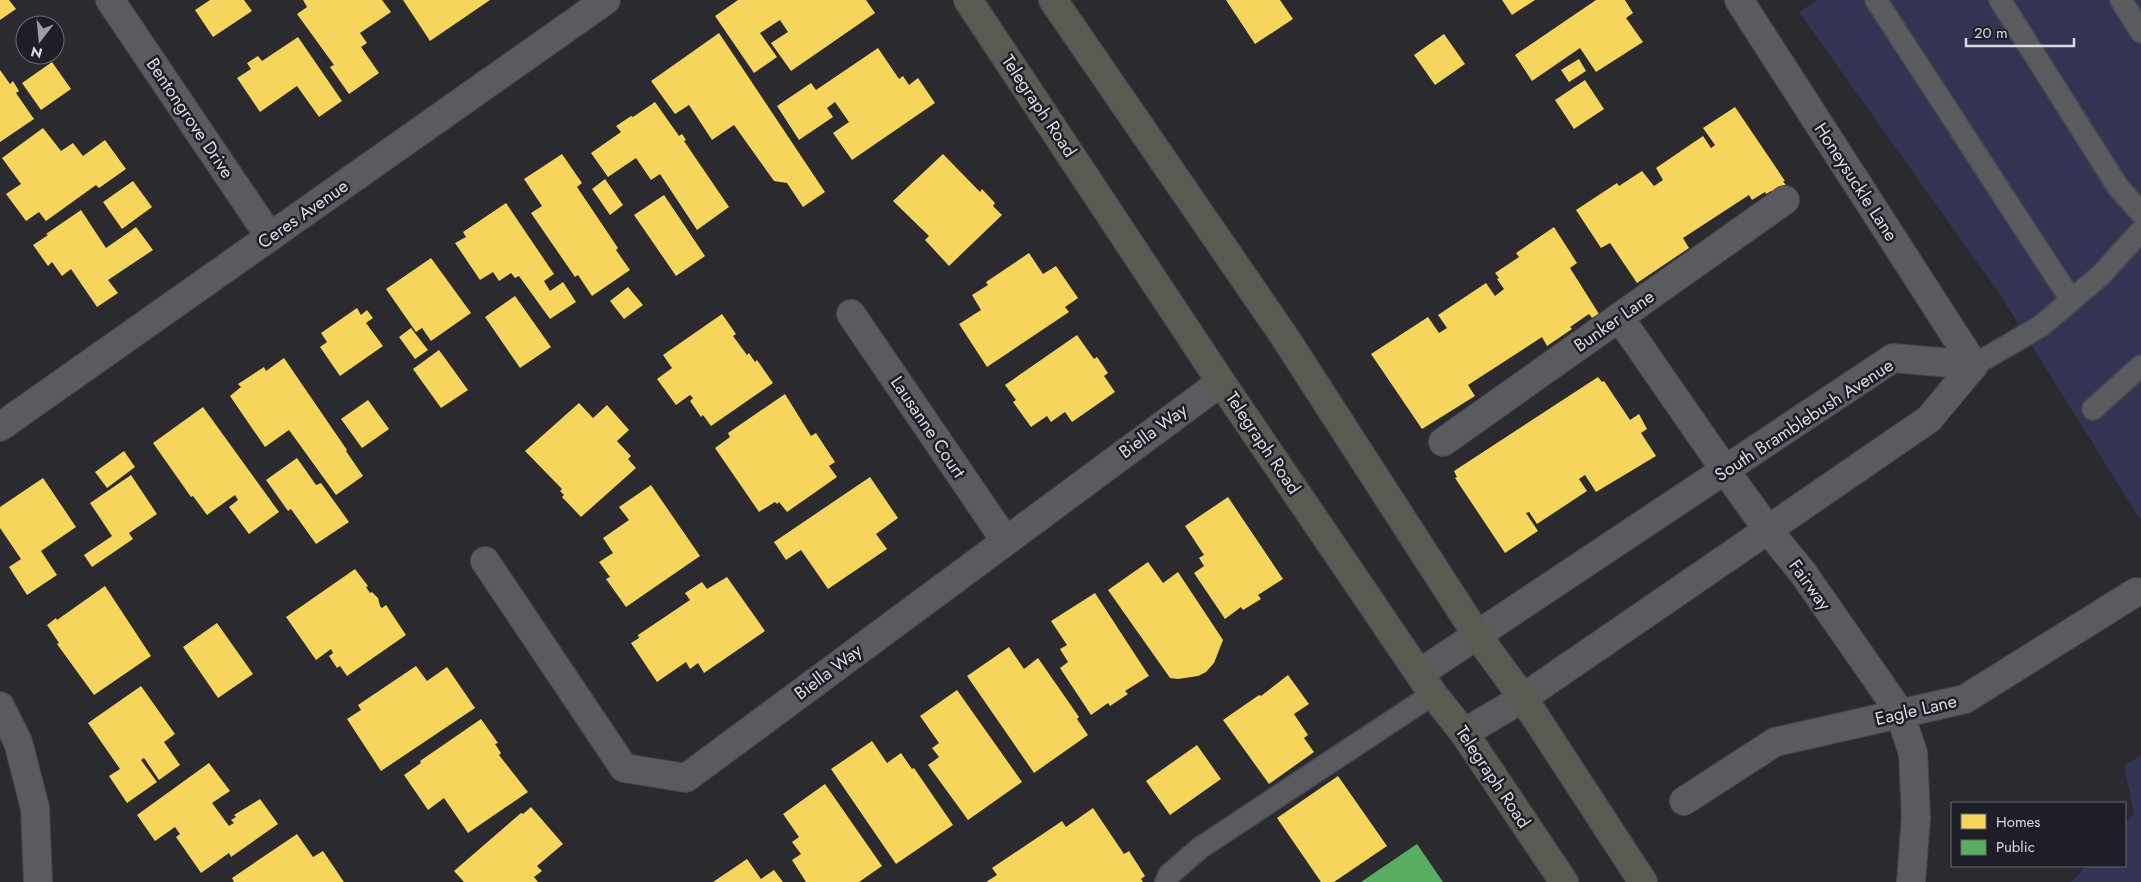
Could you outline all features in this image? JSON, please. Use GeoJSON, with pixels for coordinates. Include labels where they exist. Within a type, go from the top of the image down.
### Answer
{"type":"FeatureCollection","features":[{"type":"Feature","properties":{"kind":"main road","name":"Telegraph Road"},"geometry":{"type":"LineString","coordinates":[[968,0],[1221,382],[1426,683],[1464,733],[1564,882]]}},
{"type":"Feature","properties":{"kind":"main road"},"geometry":{"type":"LineString","coordinates":[[1053,0],[1284,336],[1477,635],[1523,698],[1643,882]]}},
{"type":"Feature","properties":{"kind":"street","name":"Bentongrove Drive"},"geometry":{"type":"LineString","coordinates":[[110,0],[270,237]]}},
{"type":"Feature","properties":{"kind":"street","name":"Ceres Avenue"},"geometry":{"type":"LineString","coordinates":[[0,427],[606,0]]}},
{"type":"Feature","properties":{"kind":"street","name":"Honeysuckle Lane"},"geometry":{"type":"LineString","coordinates":[[1739,0],[1974,364]]}},
{"type":"Feature","properties":{"kind":"street","name":"Bunker Lane"},"geometry":{"type":"LineString","coordinates":[[1443,442],[1785,200]]}},
{"type":"Feature","properties":{"kind":"street","name":"Lausanne Court"},"geometry":{"type":"LineString","coordinates":[[852,314],[1006,540]]}},
{"type":"Feature","properties":{"kind":"street","name":"Fairway"},"geometry":{"type":"LineString","coordinates":[[1619,317],[1768,530],[1803,573],[1900,714],[1913,753],[1916,817],[1911,882]]}},
{"type":"Feature","properties":{"kind":"street","name":"South Bramblebush Avenue"},"geometry":{"type":"LineString","coordinates":[[1426,683],[1477,635],[1893,358],[1974,364]]}},
{"type":"Feature","properties":{"kind":"street"},"geometry":{"type":"LineString","coordinates":[[1464,733],[1523,698],[1929,420],[1974,364]]}},
{"type":"Feature","properties":{"kind":"street","name":"Biella Way"},"geometry":{"type":"LineString","coordinates":[[485,561],[624,768],[686,778],[1221,382]]}},
{"type":"Feature","properties":{"kind":"street","name":"Eagle Lane"},"geometry":{"type":"LineString","coordinates":[[1684,801],[1774,742],[1965,699],[2136,592]]}},
{"type":"Feature","properties":{"kind":"street"},"geometry":{"type":"LineString","coordinates":[[0,706],[18,742],[35,808],[38,882]]}},
{"type":"Feature","properties":{"kind":"lane"},"geometry":{"type":"LineString","coordinates":[[1876,0],[2071,300]]}},
{"type":"Feature","properties":{"kind":"lane"},"geometry":{"type":"LineString","coordinates":[[2000,0],[2118,187],[2141,213]]}},
{"type":"Feature","properties":{"kind":"lane"},"geometry":{"type":"LineString","coordinates":[[2121,0],[2141,32]]}},
{"type":"Feature","properties":{"kind":"lane"},"geometry":{"type":"LineString","coordinates":[[1974,364],[2041,326],[2100,275],[2141,231]]}},
{"type":"Feature","properties":{"kind":"lane"},"geometry":{"type":"LineString","coordinates":[[2093,409],[2141,366]]}},
{"type":"Feature","properties":{"kind":"lane"},"geometry":{"type":"LineString","coordinates":[[1166,882],[1169,875],[1200,848],[1426,683]]}},
{"type":"Feature","properties":{"kind":"shaded area"},"geometry":{"type":"Polygon","coordinates":[[[1817,0],[2141,0],[2141,521],[1999,293],[1799,12],[1817,0]]]}},
{"type":"Feature","properties":{"kind":"shaded area"},"geometry":{"type":"Polygon","coordinates":[[[2141,755],[2141,882],[2071,882],[2085,867],[2126,867],[2126,823],[2134,814],[2124,766],[2141,755]]]}},
{"type":"Feature","properties":{"kind":"building: Homes"},"geometry":{"type":"Polygon","coordinates":[[[0,0],[9,0],[16,9],[0,20],[0,0]]]}},
{"type":"Feature","properties":{"kind":"building: Homes"},"geometry":{"type":"Polygon","coordinates":[[[210,0],[244,0],[252,11],[213,37],[195,10],[210,0]]]}},
{"type":"Feature","properties":{"kind":"building: Homes"},"geometry":{"type":"Polygon","coordinates":[[[303,0],[382,0],[391,12],[360,33],[367,43],[361,47],[379,73],[349,94],[330,67],[334,65],[297,14],[307,7],[303,0]]]}},
{"type":"Feature","properties":{"kind":"building: Homes"},"geometry":{"type":"Polygon","coordinates":[[[403,0],[490,0],[430,41],[403,0]]]}},
{"type":"Feature","properties":{"kind":"building: Homes"},"geometry":{"type":"Polygon","coordinates":[[[738,0],[866,0],[875,13],[791,71],[771,43],[788,32],[780,20],[760,33],[777,57],[754,73],[715,16],[738,0]]]}},
{"type":"Feature","properties":{"kind":"building: Homes"},"geometry":{"type":"Polygon","coordinates":[[[1226,0],[1280,0],[1293,19],[1255,44],[1226,0]]]}},
{"type":"Feature","properties":{"kind":"building: Homes"},"geometry":{"type":"Polygon","coordinates":[[[1502,0],[1535,0],[1512,15],[1502,0]]]}},
{"type":"Feature","properties":{"kind":"building: Homes"},"geometry":{"type":"Polygon","coordinates":[[[1596,0],[1625,0],[1633,13],[1626,18],[1643,42],[1596,72],[1580,48],[1532,81],[1515,55],[1596,0]]]}},
{"type":"Feature","properties":{"kind":"building: Homes"},"geometry":{"type":"Polygon","coordinates":[[[719,33],[825,192],[803,207],[787,183],[774,181],[734,125],[712,140],[689,105],[675,114],[651,81],[719,33]]]}},
{"type":"Feature","properties":{"kind":"building: Homes"},"geometry":{"type":"Polygon","coordinates":[[[1444,34],[1465,64],[1435,85],[1414,55],[1444,34]]]}},
{"type":"Feature","properties":{"kind":"building: Homes"},"geometry":{"type":"Polygon","coordinates":[[[298,37],[342,101],[319,117],[297,86],[260,112],[237,78],[251,69],[247,63],[258,56],[262,61],[298,37]]]}},
{"type":"Feature","properties":{"kind":"building: Homes"},"geometry":{"type":"Polygon","coordinates":[[[878,48],[899,79],[903,76],[909,85],[918,78],[935,103],[852,160],[833,133],[849,122],[835,102],[827,108],[833,117],[799,140],[777,106],[811,83],[816,90],[878,48]]]}},
{"type":"Feature","properties":{"kind":"building: Homes"},"geometry":{"type":"Polygon","coordinates":[[[1579,59],[1586,71],[1569,82],[1561,70],[1579,59]]]}},
{"type":"Feature","properties":{"kind":"building: Homes"},"geometry":{"type":"Polygon","coordinates":[[[48,65],[54,65],[71,89],[41,110],[22,83],[48,65]]]}},
{"type":"Feature","properties":{"kind":"building: Homes"},"geometry":{"type":"Polygon","coordinates":[[[0,70],[10,84],[13,81],[19,91],[16,93],[34,119],[0,142],[0,70]]]}},
{"type":"Feature","properties":{"kind":"building: Homes"},"geometry":{"type":"Polygon","coordinates":[[[1585,80],[1604,109],[1574,129],[1555,100],[1585,80]]]}},
{"type":"Feature","properties":{"kind":"building: Homes"},"geometry":{"type":"Polygon","coordinates":[[[655,102],[679,136],[682,134],[686,140],[684,141],[729,207],[697,230],[660,174],[651,180],[636,158],[608,177],[591,153],[621,132],[616,126],[655,102]]]}},
{"type":"Feature","properties":{"kind":"building: Homes"},"geometry":{"type":"Polygon","coordinates":[[[1735,107],[1785,181],[1783,181],[1787,187],[1774,196],[1771,191],[1766,194],[1765,192],[1752,200],[1749,195],[1683,238],[1689,248],[1637,283],[1610,243],[1601,248],[1576,210],[1617,183],[1619,186],[1642,171],[1654,186],[1663,180],[1656,168],[1703,136],[1711,148],[1715,145],[1703,128],[1735,107]]]}},
{"type":"Feature","properties":{"kind":"building: Homes"},"geometry":{"type":"Polygon","coordinates":[[[43,128],[61,151],[73,143],[83,156],[105,140],[126,169],[99,188],[96,185],[46,221],[39,212],[26,221],[6,194],[21,184],[2,158],[43,128]]]}},
{"type":"Feature","properties":{"kind":"building: Homes"},"geometry":{"type":"Polygon","coordinates":[[[562,154],[582,183],[577,187],[618,248],[616,250],[630,270],[592,296],[578,275],[575,277],[531,213],[542,206],[524,179],[562,154]]]}},
{"type":"Feature","properties":{"kind":"building: Homes"},"geometry":{"type":"Polygon","coordinates":[[[943,154],[980,192],[982,189],[995,203],[993,206],[1002,215],[949,266],[925,240],[929,236],[893,201],[943,154]]]}},
{"type":"Feature","properties":{"kind":"building: Homes"},"geometry":{"type":"Polygon","coordinates":[[[605,179],[623,205],[610,215],[592,189],[605,179]]]}},
{"type":"Feature","properties":{"kind":"building: Homes"},"geometry":{"type":"Polygon","coordinates":[[[133,181],[152,207],[122,229],[103,202],[133,181]]]}},
{"type":"Feature","properties":{"kind":"building: Homes"},"geometry":{"type":"Polygon","coordinates":[[[664,195],[705,256],[676,276],[634,215],[664,195]]]}},
{"type":"Feature","properties":{"kind":"building: Homes"},"geometry":{"type":"Polygon","coordinates":[[[506,203],[554,274],[544,281],[550,291],[563,282],[576,302],[550,319],[519,276],[515,278],[511,273],[499,281],[493,272],[480,280],[455,243],[466,237],[463,232],[506,203]]]}},
{"type":"Feature","properties":{"kind":"building: Homes"},"geometry":{"type":"Polygon","coordinates":[[[81,210],[106,248],[136,227],[153,250],[108,280],[118,293],[97,307],[71,269],[62,276],[52,262],[48,266],[33,245],[81,210]]]}},
{"type":"Feature","properties":{"kind":"building: Homes"},"geometry":{"type":"Polygon","coordinates":[[[1554,227],[1577,263],[1570,268],[1599,314],[1592,318],[1589,314],[1570,327],[1572,329],[1547,346],[1542,337],[1468,385],[1475,396],[1422,429],[1371,354],[1428,317],[1439,333],[1447,328],[1438,315],[1486,283],[1495,296],[1504,289],[1495,273],[1519,257],[1516,253],[1554,227]]]}},
{"type":"Feature","properties":{"kind":"building: Homes"},"geometry":{"type":"Polygon","coordinates":[[[1029,253],[1043,274],[1056,266],[1078,298],[1065,307],[1069,312],[987,367],[959,324],[981,310],[972,295],[988,285],[986,282],[1029,253]]]}},
{"type":"Feature","properties":{"kind":"building: Homes"},"geometry":{"type":"Polygon","coordinates":[[[431,258],[471,313],[431,341],[422,328],[416,332],[386,289],[431,258]]]}},
{"type":"Feature","properties":{"kind":"building: Homes"},"geometry":{"type":"Polygon","coordinates":[[[628,287],[643,305],[624,319],[610,301],[628,287]]]}},
{"type":"Feature","properties":{"kind":"building: Homes"},"geometry":{"type":"Polygon","coordinates":[[[515,296],[551,347],[520,368],[485,317],[515,296]]]}},
{"type":"Feature","properties":{"kind":"building: Homes"},"geometry":{"type":"Polygon","coordinates":[[[357,308],[361,315],[367,310],[373,318],[366,323],[383,346],[340,376],[320,347],[327,342],[321,333],[357,308]]]}},
{"type":"Feature","properties":{"kind":"building: Homes"},"geometry":{"type":"Polygon","coordinates":[[[722,314],[736,334],[733,336],[747,355],[749,353],[755,362],[757,360],[773,383],[711,426],[703,415],[701,417],[690,401],[693,398],[690,395],[676,405],[657,379],[672,368],[663,355],[722,314]]]}},
{"type":"Feature","properties":{"kind":"building: Homes"},"geometry":{"type":"Polygon","coordinates":[[[411,328],[428,350],[415,359],[399,337],[411,328]]]}},
{"type":"Feature","properties":{"kind":"building: Homes"},"geometry":{"type":"Polygon","coordinates":[[[1077,335],[1094,359],[1097,357],[1108,373],[1104,376],[1115,392],[1072,422],[1065,412],[1051,422],[1047,416],[1031,427],[1013,402],[1016,400],[1005,385],[1077,335]]]}},
{"type":"Feature","properties":{"kind":"building: Homes"},"geometry":{"type":"Polygon","coordinates":[[[439,350],[468,390],[441,408],[413,369],[439,350]]]}},
{"type":"Feature","properties":{"kind":"building: Homes"},"geometry":{"type":"Polygon","coordinates":[[[284,358],[363,476],[336,495],[289,430],[265,447],[230,396],[241,387],[238,384],[264,367],[266,371],[284,358]]]}},
{"type":"Feature","properties":{"kind":"building: Homes"},"geometry":{"type":"Polygon","coordinates":[[[1598,377],[1602,382],[1604,381],[1630,420],[1639,414],[1647,429],[1641,433],[1656,456],[1596,492],[1585,475],[1579,479],[1587,491],[1537,524],[1529,512],[1526,513],[1538,531],[1505,553],[1455,478],[1457,477],[1454,471],[1598,377]]]}},
{"type":"Feature","properties":{"kind":"building: Homes"},"geometry":{"type":"Polygon","coordinates":[[[785,394],[811,436],[816,433],[835,462],[829,466],[837,477],[787,512],[779,502],[777,504],[775,502],[759,512],[715,448],[730,437],[728,433],[785,394]]]}},
{"type":"Feature","properties":{"kind":"building: Homes"},"geometry":{"type":"Polygon","coordinates":[[[368,400],[389,429],[362,448],[341,419],[368,400]]]}},
{"type":"Feature","properties":{"kind":"building: Homes"},"geometry":{"type":"Polygon","coordinates":[[[579,403],[593,418],[607,405],[629,430],[617,441],[631,456],[628,459],[636,468],[581,517],[562,497],[564,495],[560,491],[562,489],[525,451],[579,403]]]}},
{"type":"Feature","properties":{"kind":"building: Homes"},"geometry":{"type":"Polygon","coordinates":[[[203,407],[279,512],[249,534],[229,507],[238,500],[235,495],[207,515],[193,496],[191,497],[153,443],[203,407]]]}},
{"type":"Feature","properties":{"kind":"building: Homes"},"geometry":{"type":"Polygon","coordinates":[[[124,451],[135,467],[107,488],[95,472],[124,451]]]}},
{"type":"Feature","properties":{"kind":"building: Homes"},"geometry":{"type":"Polygon","coordinates":[[[297,458],[316,485],[321,483],[349,522],[316,544],[291,509],[288,511],[266,480],[297,458]]]}},
{"type":"Feature","properties":{"kind":"building: Homes"},"geometry":{"type":"Polygon","coordinates":[[[131,475],[157,514],[129,533],[133,539],[92,567],[84,555],[112,536],[90,503],[131,475]]]}},
{"type":"Feature","properties":{"kind":"building: Homes"},"geometry":{"type":"Polygon","coordinates":[[[870,477],[898,518],[876,534],[887,549],[828,589],[801,550],[786,560],[774,542],[870,477]]]}},
{"type":"Feature","properties":{"kind":"building: Homes"},"geometry":{"type":"Polygon","coordinates":[[[43,478],[76,527],[41,551],[57,575],[27,595],[9,567],[21,559],[0,528],[0,507],[43,478]]]}},
{"type":"Feature","properties":{"kind":"building: Homes"},"geometry":{"type":"Polygon","coordinates":[[[651,485],[700,556],[626,607],[606,579],[610,577],[599,562],[613,553],[603,538],[629,520],[619,507],[651,485]]]}},
{"type":"Feature","properties":{"kind":"building: Homes"},"geometry":{"type":"Polygon","coordinates":[[[1228,497],[1283,579],[1258,595],[1261,599],[1243,610],[1241,607],[1225,619],[1194,573],[1204,566],[1199,558],[1204,555],[1185,526],[1228,497]]]}},
{"type":"Feature","properties":{"kind":"building: Homes"},"geometry":{"type":"Polygon","coordinates":[[[1148,562],[1163,583],[1178,572],[1223,640],[1214,663],[1206,672],[1198,676],[1178,679],[1170,678],[1108,590],[1148,562]]]}},
{"type":"Feature","properties":{"kind":"building: Homes"},"geometry":{"type":"Polygon","coordinates":[[[355,569],[368,586],[366,587],[370,593],[372,592],[378,598],[380,606],[382,608],[386,605],[406,635],[347,676],[340,666],[337,668],[329,656],[333,653],[331,649],[316,660],[286,617],[355,569]]]}},
{"type":"Feature","properties":{"kind":"building: Homes"},"geometry":{"type":"Polygon","coordinates":[[[727,577],[765,631],[704,673],[698,663],[690,669],[686,662],[657,682],[631,643],[639,638],[638,635],[690,600],[685,593],[702,582],[707,589],[727,577]]]}},
{"type":"Feature","properties":{"kind":"building: Homes"},"geometry":{"type":"Polygon","coordinates":[[[105,586],[151,656],[94,695],[57,644],[59,643],[47,625],[105,586]]]}},
{"type":"Feature","properties":{"kind":"building: Homes"},"geometry":{"type":"Polygon","coordinates":[[[1095,593],[1149,676],[1125,691],[1128,694],[1110,706],[1108,703],[1091,715],[1060,668],[1068,662],[1060,649],[1067,645],[1051,621],[1095,593]]]}},
{"type":"Feature","properties":{"kind":"building: Homes"},"geometry":{"type":"Polygon","coordinates":[[[217,623],[253,674],[218,698],[183,647],[217,623]]]}},
{"type":"Feature","properties":{"kind":"building: Homes"},"geometry":{"type":"Polygon","coordinates":[[[1009,647],[1024,669],[1038,658],[1079,717],[1077,719],[1088,735],[1034,773],[967,676],[1009,647]]]}},
{"type":"Feature","properties":{"kind":"building: Homes"},"geometry":{"type":"Polygon","coordinates":[[[416,666],[427,681],[447,667],[475,708],[381,771],[347,719],[361,710],[358,705],[416,666]]]}},
{"type":"Feature","properties":{"kind":"building: Homes"},"geometry":{"type":"Polygon","coordinates":[[[1288,675],[1309,704],[1294,714],[1308,735],[1304,738],[1314,752],[1269,784],[1223,720],[1259,695],[1261,696],[1288,675]]]}},
{"type":"Feature","properties":{"kind":"building: Homes"},"geometry":{"type":"Polygon","coordinates":[[[141,686],[175,734],[164,742],[180,765],[159,780],[144,758],[141,760],[157,782],[127,803],[109,776],[120,769],[88,723],[141,686]]]}},
{"type":"Feature","properties":{"kind":"building: Homes"},"geometry":{"type":"Polygon","coordinates":[[[957,690],[1022,782],[968,820],[928,765],[939,757],[932,748],[939,743],[920,716],[957,690]]]}},
{"type":"Feature","properties":{"kind":"building: Homes"},"geometry":{"type":"Polygon","coordinates":[[[481,719],[498,743],[495,744],[501,753],[499,755],[528,792],[468,833],[444,798],[428,810],[404,775],[421,763],[420,761],[481,719]]]}},
{"type":"Feature","properties":{"kind":"building: Homes"},"geometry":{"type":"Polygon","coordinates":[[[872,741],[887,763],[901,753],[912,769],[914,768],[953,825],[896,864],[831,769],[872,741]]]}},
{"type":"Feature","properties":{"kind":"building: Homes"},"geometry":{"type":"Polygon","coordinates":[[[1197,745],[1221,779],[1170,815],[1146,781],[1197,745]]]}},
{"type":"Feature","properties":{"kind":"building: Homes"},"geometry":{"type":"Polygon","coordinates":[[[209,763],[230,791],[212,803],[229,826],[234,823],[231,820],[236,817],[234,815],[260,799],[278,824],[231,857],[229,853],[201,873],[176,837],[180,834],[175,827],[155,841],[137,815],[209,763]]]}},
{"type":"Feature","properties":{"kind":"building: Homes"},"geometry":{"type":"Polygon","coordinates":[[[1338,776],[1387,846],[1334,882],[1321,882],[1277,818],[1338,776]]]}},
{"type":"Feature","properties":{"kind":"building: Homes"},"geometry":{"type":"Polygon","coordinates":[[[825,784],[882,866],[859,882],[806,882],[792,860],[801,854],[792,842],[799,837],[783,814],[825,784]]]}},
{"type":"Feature","properties":{"kind":"building: Homes"},"geometry":{"type":"Polygon","coordinates":[[[531,807],[563,844],[537,866],[542,871],[534,877],[538,882],[464,882],[454,871],[521,813],[523,814],[531,807]]]}},
{"type":"Feature","properties":{"kind":"building: Homes"},"geometry":{"type":"Polygon","coordinates":[[[1093,808],[1124,854],[1129,851],[1145,876],[1141,879],[1143,882],[986,882],[997,875],[992,868],[1062,821],[1066,827],[1093,808]]]}},
{"type":"Feature","properties":{"kind":"building: Homes"},"geometry":{"type":"Polygon","coordinates":[[[297,834],[313,857],[323,851],[344,882],[234,882],[232,878],[297,834]]]}},
{"type":"Feature","properties":{"kind":"building: Homes"},"geometry":{"type":"Polygon","coordinates":[[[747,859],[761,879],[774,870],[783,882],[713,882],[747,859]]]}},
{"type":"Feature","properties":{"kind":"building: Public"},"geometry":{"type":"Polygon","coordinates":[[[1417,844],[1443,882],[1361,882],[1417,844]]]}}]}
